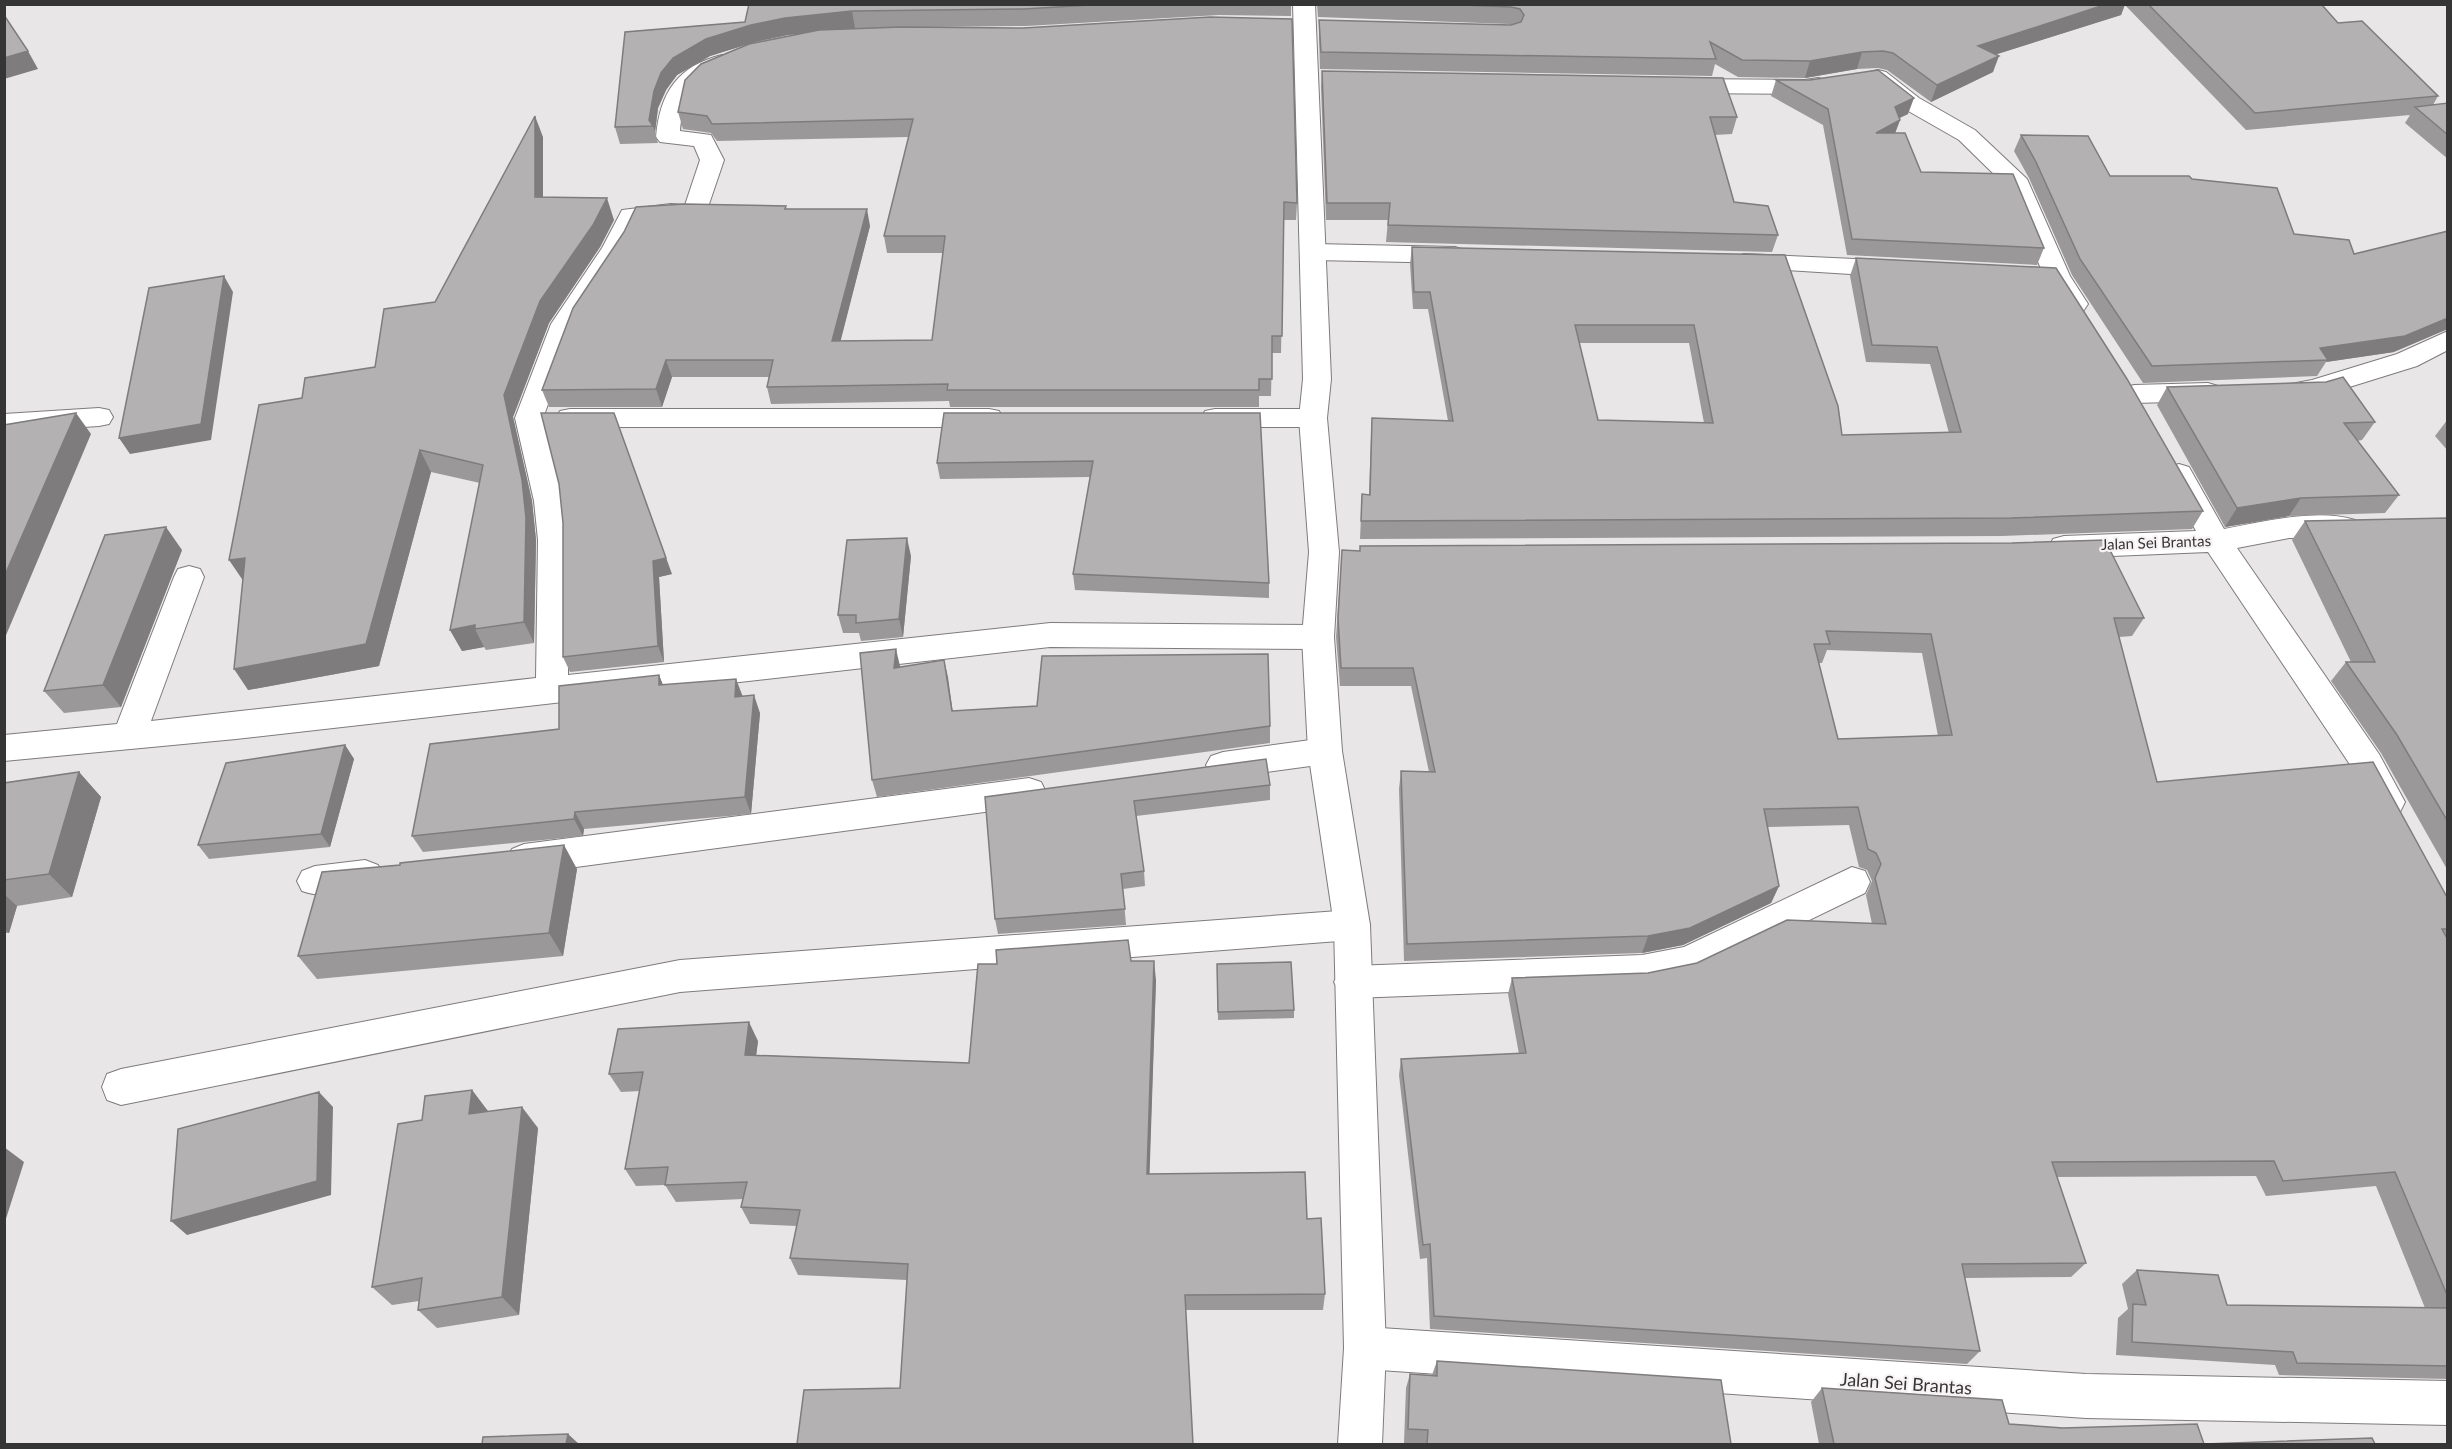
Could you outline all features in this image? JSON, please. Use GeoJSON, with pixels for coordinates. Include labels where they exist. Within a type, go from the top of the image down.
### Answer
{"type":"FeatureCollection","features":[{"type":"Feature","properties":{"kind":"street"},"geometry":{"type":"LineString","coordinates":[[1307,21],[1319,78],[1314,252],[1317,379],[1313,418],[1336,552],[1318,638],[1325,752],[1352,925],[1365,1348],[1360,1444]]}},
{"type":"Feature","properties":{"kind":"street"},"geometry":{"type":"LineString","coordinates":[[552,689],[553,540],[549,501],[529,418],[564,324],[615,248],[631,215],[694,213],[712,160],[703,140],[668,137],[669,112],[678,90],[705,69],[746,53]]}},
{"type":"Feature","properties":{"kind":"street"},"geometry":{"type":"LineString","coordinates":[[1665,86],[1804,87],[1878,77],[1911,103],[1967,135],[2018,184],[2045,276],[2089,325]]}},
{"type":"Feature","properties":{"kind":"street"},"geometry":{"type":"LineString","coordinates":[[1314,252],[1482,256]]}},
{"type":"Feature","properties":{"kind":"street"},"geometry":{"type":"LineString","coordinates":[[1722,261],[1925,270]]}},
{"type":"Feature","properties":{"kind":"street"},"geometry":{"type":"LineString","coordinates":[[2278,390],[2314,389],[2407,360],[2448,339]]}},
{"type":"Feature","properties":{"kind":"street"},"geometry":{"type":"LineString","coordinates":[[2151,423],[2128,384],[2230,391]]}},
{"type":"Feature","properties":{"kind":"street"},"geometry":{"type":"LineString","coordinates":[[4,423],[99,417]]}},
{"type":"Feature","properties":{"kind":"street"},"geometry":{"type":"LineString","coordinates":[[529,418],[1016,418]]}},
{"type":"Feature","properties":{"kind":"street"},"geometry":{"type":"LineString","coordinates":[[1194,418],[1313,418]]}},
{"type":"Feature","properties":{"kind":"street"},"geometry":{"type":"LineString","coordinates":[[2167,453],[2216,541],[2367,763],[2404,831]]}},
{"type":"Feature","properties":{"kind":"street","name":"Jalan Sei Brantas"},"geometry":{"type":"LineString","coordinates":[[2038,548],[2216,541],[2289,528],[2368,526]]}},
{"type":"Feature","properties":{"kind":"street"},"geometry":{"type":"LineString","coordinates":[[129,737],[189,577]]}},
{"type":"Feature","properties":{"kind":"street"},"geometry":{"type":"LineString","coordinates":[[4,748],[129,737],[1050,636],[1318,638]]}},
{"type":"Feature","properties":{"kind":"street"},"geometry":{"type":"LineString","coordinates":[[1196,769],[1325,752]]}},
{"type":"Feature","properties":{"kind":"street"},"geometry":{"type":"LineString","coordinates":[[493,862],[611,849],[1056,788]]}},
{"type":"Feature","properties":{"kind":"street"},"geometry":{"type":"LineString","coordinates":[[315,881],[398,872]]}},
{"type":"Feature","properties":{"kind":"street"},"geometry":{"type":"LineString","coordinates":[[1353,982],[1642,971],[1690,962],[1852,882]]}},
{"type":"Feature","properties":{"kind":"street"},"geometry":{"type":"LineString","coordinates":[[121,1087],[680,976],[1352,925]]}},
{"type":"Feature","properties":{"kind":"street","name":"Jalan Sei Brantas"},"geometry":{"type":"LineString","coordinates":[[1365,1348],[2086,1396],[2448,1403]]}},
{"type":"Feature","properties":{"kind":"building"},"geometry":{"type":"Polygon","coordinates":[[[749,4],[1107,4],[1024,9],[852,11],[785,18],[751,25],[706,39],[673,58],[661,73],[654,91],[649,120],[653,126],[615,127],[625,32],[745,22],[749,4]]]}},
{"type":"Feature","properties":{"kind":"building"},"geometry":{"type":"Polygon","coordinates":[[[1438,4],[2107,4],[1978,46],[1999,56],[1937,85],[1893,53],[1883,51],[1862,52],[1810,61],[1742,60],[1710,42],[1716,59],[1321,52],[1319,20],[1511,25],[1521,22],[1524,15],[1520,9],[1511,7],[1438,4]]]}},
{"type":"Feature","properties":{"kind":"building"},"geometry":{"type":"Polygon","coordinates":[[[2148,4],[2322,5],[2338,23],[2362,21],[2438,96],[2255,113],[2148,4]]]}},
{"type":"Feature","properties":{"kind":"building"},"geometry":{"type":"Polygon","coordinates":[[[4,15],[28,51],[4,58],[4,15]]]}},
{"type":"Feature","properties":{"kind":"building"},"geometry":{"type":"Polygon","coordinates":[[[1210,17],[1292,19],[1297,203],[1284,202],[1282,336],[1272,336],[1272,379],[1259,379],[1259,390],[947,390],[948,384],[767,387],[773,360],[666,360],[656,389],[542,390],[573,308],[624,232],[636,207],[684,204],[786,206],[785,209],[867,209],[832,341],[932,340],[945,236],[884,236],[913,119],[712,124],[707,116],[678,112],[685,80],[701,64],[749,44],[819,30],[901,27],[1023,28],[1210,17]]]}},
{"type":"Feature","properties":{"kind":"building"},"geometry":{"type":"Polygon","coordinates":[[[1878,70],[1914,98],[1895,107],[1900,120],[1876,133],[1905,133],[1921,172],[2013,174],[2044,248],[1852,239],[1828,109],[1776,80],[1810,80],[1878,70]]]}},
{"type":"Feature","properties":{"kind":"building"},"geometry":{"type":"Polygon","coordinates":[[[1322,71],[1723,78],[1737,117],[1710,117],[1734,202],[1768,206],[1778,235],[1388,225],[1390,203],[1327,203],[1322,71]]]}},
{"type":"Feature","properties":{"kind":"building"},"geometry":{"type":"Polygon","coordinates":[[[2448,103],[2448,135],[2415,107],[2448,103]]]}},
{"type":"Feature","properties":{"kind":"building"},"geometry":{"type":"Polygon","coordinates":[[[535,116],[535,197],[607,198],[593,225],[540,301],[504,395],[522,480],[526,518],[524,622],[475,629],[475,625],[450,630],[483,465],[420,450],[366,644],[234,669],[245,558],[229,560],[259,405],[302,398],[305,378],[375,367],[384,309],[435,302],[535,116]]]}},
{"type":"Feature","properties":{"kind":"building"},"geometry":{"type":"Polygon","coordinates":[[[2021,135],[2088,136],[2110,176],[2189,176],[2192,179],[2277,188],[2294,234],[2349,240],[2354,254],[2448,231],[2448,318],[2405,336],[2320,348],[2328,360],[2152,366],[2080,259],[2036,162],[2021,135]]]}},
{"type":"Feature","properties":{"kind":"building"},"geometry":{"type":"Polygon","coordinates":[[[1412,247],[1785,255],[1838,406],[1842,435],[1961,432],[1937,347],[1872,345],[1856,258],[2056,268],[2127,379],[2203,511],[2011,518],[1361,521],[1362,494],[1370,495],[1372,418],[1453,421],[1430,292],[1414,292],[1412,247]],[[1575,325],[1598,420],[1713,423],[1694,325],[1575,325]]]}},
{"type":"Feature","properties":{"kind":"building"},"geometry":{"type":"Polygon","coordinates":[[[224,276],[201,424],[119,438],[149,288],[224,276]]]}},
{"type":"Feature","properties":{"kind":"building"},"geometry":{"type":"Polygon","coordinates":[[[2343,377],[2375,422],[2344,423],[2399,495],[2301,498],[2237,508],[2167,387],[2326,382],[2343,377]]]}},
{"type":"Feature","properties":{"kind":"building"},"geometry":{"type":"Polygon","coordinates":[[[76,413],[4,577],[4,425],[76,413]]]}},
{"type":"Feature","properties":{"kind":"building"},"geometry":{"type":"Polygon","coordinates":[[[541,413],[614,413],[666,558],[653,561],[658,646],[563,657],[563,523],[559,484],[541,413]]]}},
{"type":"Feature","properties":{"kind":"building"},"geometry":{"type":"Polygon","coordinates":[[[944,413],[1260,413],[1269,583],[1073,574],[1093,461],[937,463],[944,413]]]}},
{"type":"Feature","properties":{"kind":"building"},"geometry":{"type":"Polygon","coordinates":[[[2448,518],[2448,822],[2397,735],[2346,662],[2375,662],[2305,521],[2448,518]]]}},
{"type":"Feature","properties":{"kind":"building"},"geometry":{"type":"Polygon","coordinates":[[[166,527],[103,685],[44,691],[105,535],[166,527]]]}},
{"type":"Feature","properties":{"kind":"building"},"geometry":{"type":"Polygon","coordinates":[[[907,538],[899,619],[856,623],[856,615],[838,615],[847,540],[907,538]]]}},
{"type":"Feature","properties":{"kind":"building"},"geometry":{"type":"Polygon","coordinates":[[[2105,540],[2144,618],[2114,618],[2157,782],[2373,762],[2448,899],[2448,929],[2442,929],[2448,940],[2448,1297],[2395,1172],[2283,1181],[2274,1161],[2052,1162],[2086,1263],[1962,1264],[1980,1351],[1434,1316],[1430,1244],[1423,1245],[1401,1059],[1526,1053],[1512,978],[1648,973],[1697,963],[1787,920],[1886,924],[1875,878],[1881,864],[1876,853],[1868,849],[1858,807],[1764,809],[1779,886],[1690,928],[1648,936],[1407,944],[1401,771],[1435,772],[1413,668],[1341,668],[1338,618],[1342,550],[1360,551],[1360,546],[2012,543],[2105,540]],[[1826,631],[1830,644],[1814,644],[1838,739],[1952,735],[1931,634],[1826,631]]]}},
{"type":"Feature","properties":{"kind":"building"},"geometry":{"type":"Polygon","coordinates":[[[896,649],[894,668],[944,660],[952,711],[1037,706],[1042,656],[1268,654],[1270,726],[872,780],[860,653],[896,649]]]}},
{"type":"Feature","properties":{"kind":"building"},"geometry":{"type":"Polygon","coordinates":[[[659,675],[659,685],[736,679],[735,697],[754,695],[745,797],[575,812],[574,819],[412,836],[430,744],[559,729],[559,686],[659,675]]]}},
{"type":"Feature","properties":{"kind":"building"},"geometry":{"type":"Polygon","coordinates":[[[345,745],[321,834],[198,845],[226,763],[345,745]]]}},
{"type":"Feature","properties":{"kind":"building"},"geometry":{"type":"Polygon","coordinates":[[[1266,759],[1270,785],[1134,801],[1144,871],[1121,874],[1125,909],[995,919],[985,797],[1266,759]]]}},
{"type":"Feature","properties":{"kind":"building"},"geometry":{"type":"Polygon","coordinates":[[[79,772],[49,874],[4,880],[4,783],[79,772]]]}},
{"type":"Feature","properties":{"kind":"building"},"geometry":{"type":"Polygon","coordinates":[[[564,845],[549,933],[298,956],[322,872],[564,845]]]}},
{"type":"Feature","properties":{"kind":"building"},"geometry":{"type":"Polygon","coordinates":[[[1128,940],[1131,961],[1154,961],[1147,1174],[1305,1172],[1307,1219],[1321,1218],[1325,1294],[1185,1295],[1193,1444],[797,1444],[804,1390],[900,1388],[908,1264],[790,1258],[800,1210],[741,1207],[747,1182],[665,1185],[668,1167],[625,1169],[643,1072],[609,1074],[618,1029],[749,1022],[745,1055],[969,1063],[978,964],[997,964],[996,950],[1128,940]]]}},
{"type":"Feature","properties":{"kind":"building"},"geometry":{"type":"Polygon","coordinates":[[[1291,962],[1294,1010],[1218,1012],[1217,964],[1291,962]]]}},
{"type":"Feature","properties":{"kind":"building"},"geometry":{"type":"Polygon","coordinates":[[[472,1090],[469,1114],[522,1107],[502,1297],[418,1310],[422,1278],[372,1287],[398,1124],[422,1120],[425,1096],[472,1090]]]}},
{"type":"Feature","properties":{"kind":"building"},"geometry":{"type":"Polygon","coordinates":[[[319,1092],[317,1181],[171,1221],[178,1129],[319,1092]]]}},
{"type":"Feature","properties":{"kind":"building"},"geometry":{"type":"Polygon","coordinates":[[[2137,1270],[2218,1275],[2227,1305],[2448,1308],[2448,1366],[2297,1363],[2293,1352],[2132,1342],[2133,1304],[2146,1305],[2137,1270]]]}},
{"type":"Feature","properties":{"kind":"building"},"geometry":{"type":"Polygon","coordinates":[[[1437,1361],[1721,1380],[1731,1444],[1427,1444],[1428,1430],[1408,1429],[1410,1374],[1437,1376],[1437,1361]]]}},
{"type":"Feature","properties":{"kind":"building"},"geometry":{"type":"Polygon","coordinates":[[[1822,1388],[2002,1400],[2009,1424],[2063,1428],[2197,1424],[2204,1444],[1834,1444],[1822,1388]]]}},
{"type":"Feature","properties":{"kind":"building"},"geometry":{"type":"Polygon","coordinates":[[[568,1434],[566,1444],[482,1444],[483,1437],[568,1434]]]}},
{"type":"Feature","properties":{"kind":"building"},"geometry":{"type":"Polygon","coordinates":[[[2372,1438],[2375,1444],[2204,1444],[2372,1438]]]}}]}
